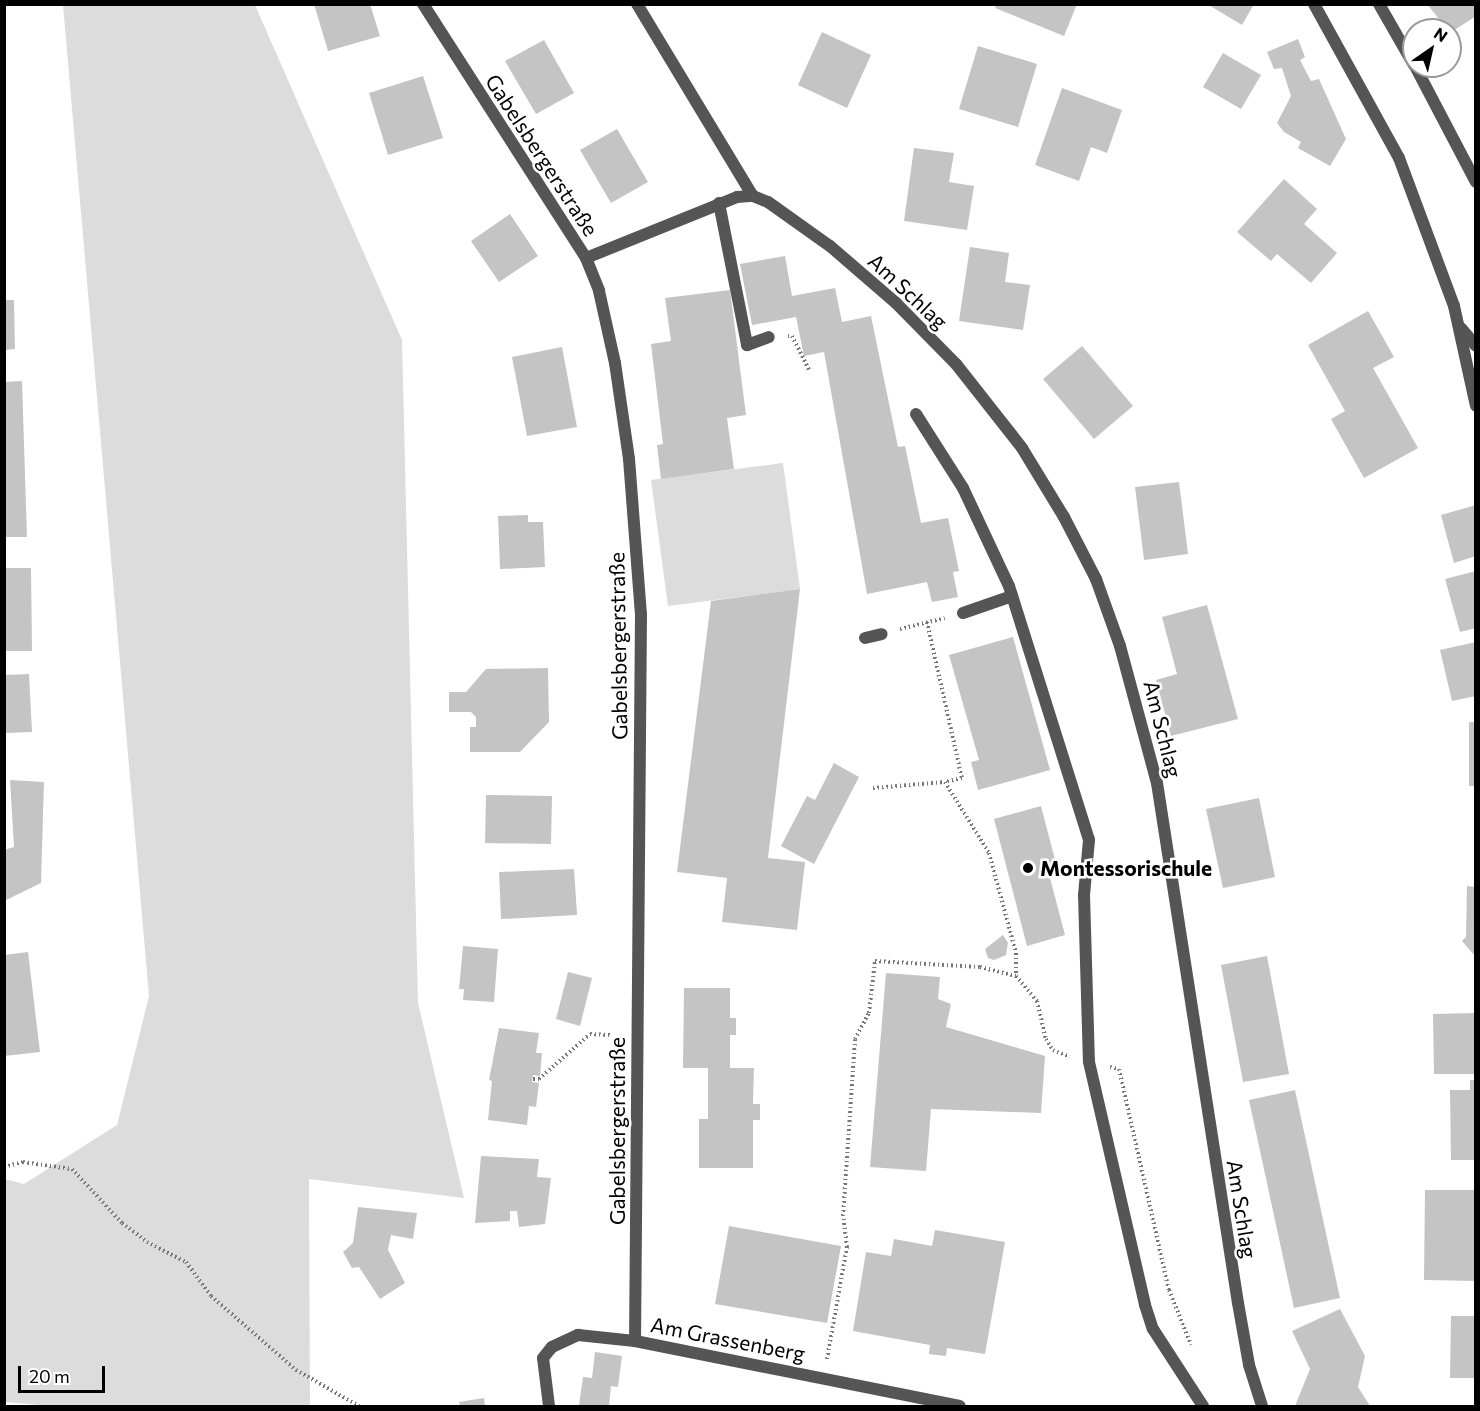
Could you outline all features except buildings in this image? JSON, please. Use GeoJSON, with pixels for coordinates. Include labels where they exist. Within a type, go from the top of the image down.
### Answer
{"type":"FeatureCollection","features":[{"type":"Feature","properties":{"kind":"street","name":"Gabelsbergerstraße"},"geometry":{"type":"LineString","coordinates":[[423,4],[586,258],[599,291],[615,363],[629,459],[641,614],[635,1341]]}},
{"type":"Feature","properties":{"kind":"street"},"geometry":{"type":"LineString","coordinates":[[586,258],[719,203],[753,196],[637,4]]}},
{"type":"Feature","properties":{"kind":"street"},"geometry":{"type":"LineString","coordinates":[[1314,4],[1399,158],[1458,325],[1476,406]]}},
{"type":"Feature","properties":{"kind":"street"},"geometry":{"type":"LineString","coordinates":[[1379,4],[1402,44]]}},
{"type":"Feature","properties":{"kind":"street"},"geometry":{"type":"LineString","coordinates":[[1421,78],[1476,182]]}},
{"type":"Feature","properties":{"kind":"street","name":"Am Schlag"},"geometry":{"type":"LineString","coordinates":[[753,196],[784,213],[830,246],[896,303],[956,364],[1022,448],[1064,517],[1096,579],[1120,646],[1157,783],[1238,1303],[1249,1365],[1262,1407]]}},
{"type":"Feature","properties":{"kind":"street"},"geometry":{"type":"LineString","coordinates":[[719,203],[747,345],[769,337]]}},
{"type":"Feature","properties":{"kind":"street"},"geometry":{"type":"LineString","coordinates":[[1458,325],[1476,346]]}},
{"type":"Feature","properties":{"kind":"street"},"geometry":{"type":"LineString","coordinates":[[916,414],[963,488],[1012,596],[1089,840],[1084,895],[1089,1062],[1144,1305],[1153,1329],[1203,1407]]}},
{"type":"Feature","properties":{"kind":"street"},"geometry":{"type":"LineString","coordinates":[[963,613],[1012,596]]}},
{"type":"Feature","properties":{"kind":"street"},"geometry":{"type":"LineString","coordinates":[[865,638],[882,634]]}},
{"type":"Feature","properties":{"kind":"street","name":"Am Grassenberg"},"geometry":{"type":"LineString","coordinates":[[549,1407],[543,1370],[548,1350],[578,1335],[635,1341],[824,1377],[925,1402],[960,1407]]}},
{"type":"Feature","properties":{"kind":"path"},"geometry":{"type":"LineString","coordinates":[[769,337],[792,336],[810,372]]}},
{"type":"Feature","properties":{"kind":"path"},"geometry":{"type":"LineString","coordinates":[[882,634],[963,613]]}},
{"type":"Feature","properties":{"kind":"path"},"geometry":{"type":"LineString","coordinates":[[873,788],[945,782],[962,778],[927,622]]}},
{"type":"Feature","properties":{"kind":"path"},"geometry":{"type":"LineString","coordinates":[[945,782],[989,853],[1016,953],[1016,976]]}},
{"type":"Feature","properties":{"kind":"path"},"geometry":{"type":"LineString","coordinates":[[824,1377],[846,1247],[843,1216],[855,1039],[869,1013],[875,961],[946,963],[1016,976],[1037,1001],[1046,1039],[1053,1050],[1119,1069],[1169,1290],[1194,1353]]}},
{"type":"Feature","properties":{"kind":"path"},"geometry":{"type":"LineString","coordinates":[[533,1078],[539,1079],[590,1034],[610,1035]]}},
{"type":"Feature","properties":{"kind":"path"},"geometry":{"type":"LineString","coordinates":[[4,1167],[23,1162],[72,1169],[122,1223],[147,1242],[186,1263],[211,1296],[296,1370],[359,1407]]}},
{"type":"Feature","properties":{"kind":"shaded area"},"geometry":{"type":"Polygon","coordinates":[[[63,5],[255,5],[402,340],[418,1003],[464,1198],[309,1179],[310,1406],[51,1406],[5,1402],[5,1179],[24,1184],[117,1125],[149,996],[63,5]]]}},
{"type":"Feature","properties":{"kind":"shaded area"},"geometry":{"type":"Polygon","coordinates":[[[783,463],[800,589],[668,606],[651,480],[783,463]]]}},
{"type":"Feature","properties":{"kind":"place","name":"Montessorischule"},"geometry":{"type":"Point","coordinates":[1028,868]}}]}
